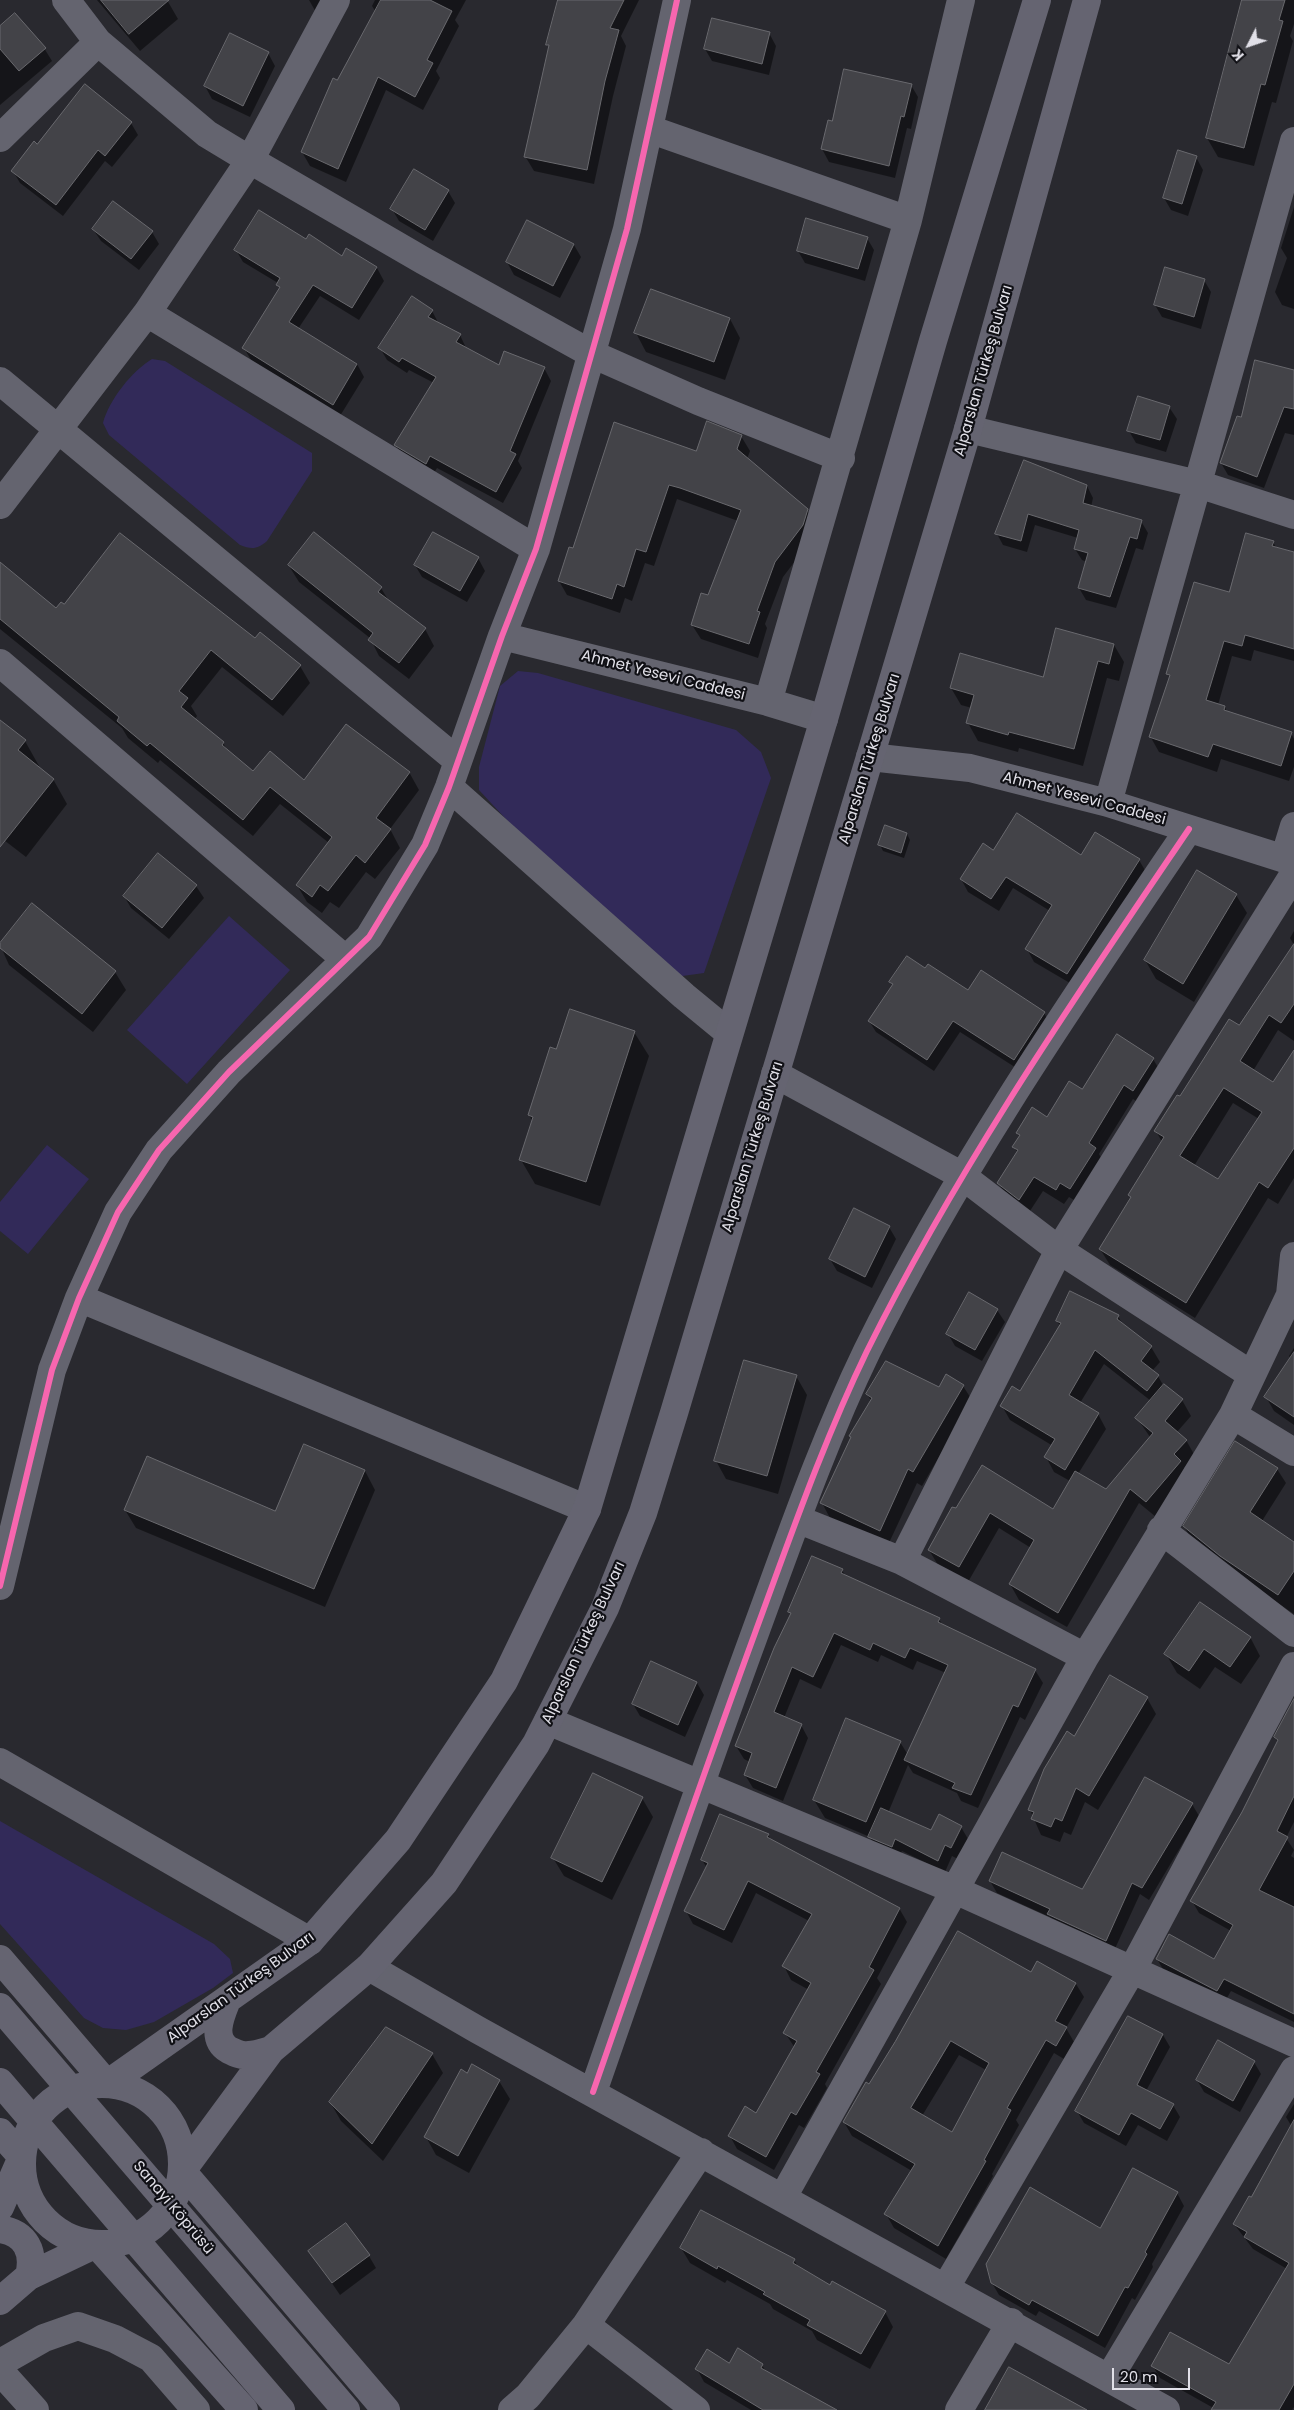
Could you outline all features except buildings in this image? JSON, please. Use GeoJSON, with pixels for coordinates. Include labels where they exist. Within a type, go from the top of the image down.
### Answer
{"type":"FeatureCollection","features":[{"type":"Feature","properties":{"kind":"main road","name":"Alparslan Türkeş Bulvarı"},"geometry":{"type":"LineString","coordinates":[[107,2084],[310,1941],[398,1840],[504,1681],[587,1509],[824,719],[933,341],[1037,0]]}},
{"type":"Feature","properties":{"kind":"main road","name":"Alparslan Türkeş Bulvarı"},"geometry":{"type":"LineString","coordinates":[[182,2171],[271,2050],[369,1967],[444,1883],[536,1744],[604,1608],[643,1513],[968,429],[1088,0]]}},
{"type":"Feature","properties":{"kind":"main road"},"geometry":{"type":"LineString","coordinates":[[0,1959],[107,2084]]}},
{"type":"Feature","properties":{"kind":"main road"},"geometry":{"type":"LineString","coordinates":[[227,2000],[218,2036],[224,2047],[236,2054],[248,2055],[271,2050]]}},
{"type":"Feature","properties":{"kind":"main road","name":"Sanayi Köprüsü"},"geometry":{"type":"LineString","coordinates":[[0,2007],[346,2410]]}},
{"type":"Feature","properties":{"kind":"main road"},"geometry":{"type":"LineString","coordinates":[[0,2082],[281,2410]]}},
{"type":"Feature","properties":{"kind":"main road"},"geometry":{"type":"LineString","coordinates":[[0,2132],[22,2157],[23,2182],[33,2206],[50,2225],[64,2234],[96,2244],[121,2242],[144,2232],[163,2216],[176,2195],[182,2171],[180,2145],[170,2122],[153,2102],[132,2089],[107,2084],[82,2086],[59,2096],[40,2112],[27,2133],[22,2157],[0,2207]]}},
{"type":"Feature","properties":{"kind":"main road"},"geometry":{"type":"LineString","coordinates":[[182,2171],[386,2410]]}},
{"type":"Feature","properties":{"kind":"main road"},"geometry":{"type":"LineString","coordinates":[[0,2230],[15,2233],[23,2238],[31,2255],[29,2276]]}},
{"type":"Feature","properties":{"kind":"main road"},"geometry":{"type":"LineString","coordinates":[[0,2301],[29,2276],[96,2244]]}},
{"type":"Feature","properties":{"kind":"main road"},"geometry":{"type":"LineString","coordinates":[[96,2244],[244,2410]]}},
{"type":"Feature","properties":{"kind":"street"},"geometry":{"type":"LineString","coordinates":[[66,0],[98,42],[207,134],[250,160],[424,262],[592,354],[698,401],[840,458]]}},
{"type":"Feature","properties":{"kind":"street"},"geometry":{"type":"LineString","coordinates":[[0,505],[57,428],[147,313],[250,160],[336,0]]}},
{"type":"Feature","properties":{"kind":"street"},"geometry":{"type":"LineString","coordinates":[[0,1586],[52,1370],[79,1298],[118,1212],[159,1150],[229,1072],[369,937],[425,846],[449,787],[502,636],[536,549],[627,229],[677,0]]}},
{"type":"Feature","properties":{"kind":"street"},"geometry":{"type":"LineString","coordinates":[[768,702],[908,220],[961,0]]}},
{"type":"Feature","properties":{"kind":"street"},"geometry":{"type":"LineString","coordinates":[[0,138],[98,42]]}},
{"type":"Feature","properties":{"kind":"street"},"geometry":{"type":"LineString","coordinates":[[649,129],[908,220]]}},
{"type":"Feature","properties":{"kind":"street"},"geometry":{"type":"LineString","coordinates":[[1108,803],[1293,147]]}},
{"type":"Feature","properties":{"kind":"street"},"geometry":{"type":"LineString","coordinates":[[147,313],[536,549]]}},
{"type":"Feature","properties":{"kind":"street"},"geometry":{"type":"LineString","coordinates":[[0,381],[458,761]]}},
{"type":"Feature","properties":{"kind":"street"},"geometry":{"type":"LineString","coordinates":[[968,429],[1198,484],[1294,515]]}},
{"type":"Feature","properties":{"kind":"street","name":"Ahmet Yesevi Caddesi"},"geometry":{"type":"LineString","coordinates":[[502,636],[768,702],[824,719]]}},
{"type":"Feature","properties":{"kind":"street"},"geometry":{"type":"LineString","coordinates":[[0,662],[345,959]]}},
{"type":"Feature","properties":{"kind":"street","name":"Ahmet Yesevi Caddesi"},"geometry":{"type":"LineString","coordinates":[[870,757],[970,768],[1108,803],[1189,829],[1290,865]]}},
{"type":"Feature","properties":{"kind":"street"},"geometry":{"type":"LineString","coordinates":[[449,787],[684,996],[729,1033]]}},
{"type":"Feature","properties":{"kind":"street"},"geometry":{"type":"LineString","coordinates":[[902,1562],[1059,1250],[1290,865],[1294,826]]}},
{"type":"Feature","properties":{"kind":"street"},"geometry":{"type":"LineString","coordinates":[[593,2092],[700,1785],[811,1479],[867,1352],[961,1175],[1038,1053],[1189,829]]}},
{"type":"Feature","properties":{"kind":"street"},"geometry":{"type":"LineString","coordinates":[[775,1074],[961,1175],[1059,1250],[1252,1376]]}},
{"type":"Feature","properties":{"kind":"street"},"geometry":{"type":"LineString","coordinates":[[783,2197],[1085,1658],[1161,1530],[1233,1415],[1290,1295],[1294,1258]]}},
{"type":"Feature","properties":{"kind":"street"},"geometry":{"type":"LineString","coordinates":[[79,1298],[587,1509]]}},
{"type":"Feature","properties":{"kind":"street"},"geometry":{"type":"LineString","coordinates":[[1233,1415],[1294,1452]]}},
{"type":"Feature","properties":{"kind":"street"},"geometry":{"type":"LineString","coordinates":[[797,1519],[902,1562],[1085,1658]]}},
{"type":"Feature","properties":{"kind":"street"},"geometry":{"type":"LineString","coordinates":[[1161,1530],[1294,1633]]}},
{"type":"Feature","properties":{"kind":"street"},"geometry":{"type":"LineString","coordinates":[[946,2287],[1132,1970],[1294,1666]]}},
{"type":"Feature","properties":{"kind":"street"},"geometry":{"type":"LineString","coordinates":[[548,1721],[955,1890],[1294,2043]]}},
{"type":"Feature","properties":{"kind":"street"},"geometry":{"type":"LineString","coordinates":[[0,1762],[310,1941]]}},
{"type":"Feature","properties":{"kind":"street"},"geometry":{"type":"LineString","coordinates":[[369,1967],[1166,2410]]}},
{"type":"Feature","properties":{"kind":"street"},"geometry":{"type":"LineString","coordinates":[[1109,2378],[1294,2070]]}},
{"type":"Feature","properties":{"kind":"street"},"geometry":{"type":"LineString","coordinates":[[512,2410],[528,2396],[586,2325],[701,2152]]}},
{"type":"Feature","properties":{"kind":"street"},"geometry":{"type":"LineString","coordinates":[[959,2410],[1010,2322]]}},
{"type":"Feature","properties":{"kind":"street"},"geometry":{"type":"LineString","coordinates":[[586,2325],[696,2410]]}},
{"type":"Feature","properties":{"kind":"street"},"geometry":{"type":"LineString","coordinates":[[0,2363],[44,2338],[78,2326],[115,2339],[151,2358],[196,2410]]}},
{"type":"Feature","properties":{"kind":"street"},"geometry":{"type":"LineString","coordinates":[[0,2371],[35,2410]]}},
{"type":"Feature","properties":{"kind":"shaded area"},"geometry":{"type":"Polygon","coordinates":[[[152,359],[165,361],[312,453],[312,471],[267,541],[261,546],[248,548],[240,545],[109,435],[103,423],[110,405],[129,378],[152,359]]]}},
{"type":"Feature","properties":{"kind":"shaded area"},"geometry":{"type":"Polygon","coordinates":[[[518,671],[538,673],[736,730],[761,752],[771,778],[704,973],[668,978],[641,965],[479,790],[479,767],[500,686],[518,671]]]}},
{"type":"Feature","properties":{"kind":"shaded area"},"geometry":{"type":"Polygon","coordinates":[[[229,916],[290,970],[187,1084],[127,1030],[229,916]]]}},
{"type":"Feature","properties":{"kind":"shaded area"},"geometry":{"type":"Polygon","coordinates":[[[47,1145],[89,1179],[28,1254],[0,1231],[0,1202],[47,1145]]]}},
{"type":"Feature","properties":{"kind":"shaded area"},"geometry":{"type":"Polygon","coordinates":[[[0,1821],[214,1944],[230,1959],[233,1973],[213,1988],[154,2022],[126,2030],[103,2028],[84,2018],[0,1924],[0,1821]]]}},
{"type":"Feature","properties":{"kind":"cycle path"},"geometry":{"type":"LineString","coordinates":[[0,1586],[52,1370],[79,1298],[118,1212],[159,1150],[229,1072],[369,937],[425,845],[449,787],[502,636],[536,549],[627,229],[677,0]]}},
{"type":"Feature","properties":{"kind":"cycle path"},"geometry":{"type":"LineString","coordinates":[[593,2092],[693,1805],[794,1526],[821,1455],[867,1351],[902,1283],[940,1216],[1019,1085],[1189,829]]}}]}
